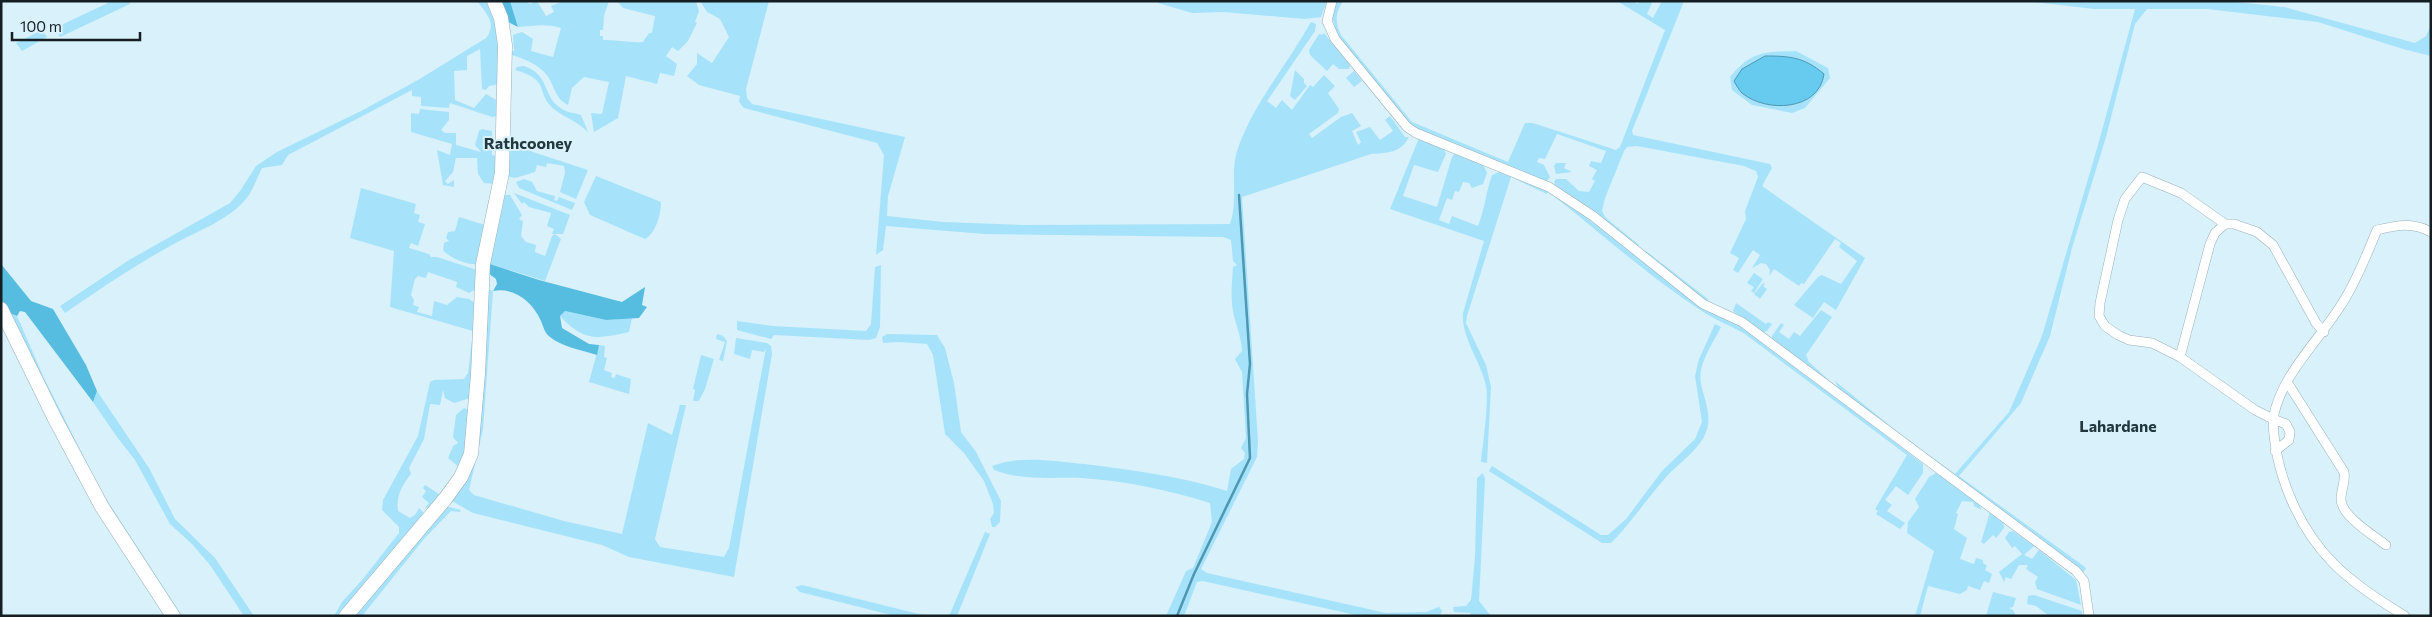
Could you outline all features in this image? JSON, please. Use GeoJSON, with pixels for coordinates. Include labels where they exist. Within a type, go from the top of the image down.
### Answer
{"type":"FeatureCollection","features":[{"type":"Feature","properties":{"kind":"street"},"geometry":{"type":"LineString","coordinates":[[346,616],[447,496],[460,477],[471,454],[478,374],[483,264],[502,173],[505,45],[501,18],[494,1]]}},
{"type":"Feature","properties":{"kind":"street"},"geometry":{"type":"LineString","coordinates":[[1332,1],[1327,21],[1335,39],[1407,127],[1416,133],[1553,189],[1592,216],[1703,304],[1742,322],[2076,571],[2084,581],[2089,616]]}},
{"type":"Feature","properties":{"kind":"street"},"geometry":{"type":"LineString","coordinates":[[2275,451],[2289,440],[2290,432],[2286,424],[2255,410],[2180,357],[2152,343],[2129,340],[2118,335],[2105,326],[2099,316],[2100,303],[2118,220],[2126,199],[2142,177],[2181,193],[2225,224],[2234,224],[2257,232],[2273,246],[2316,323],[2324,332]]}},
{"type":"Feature","properties":{"kind":"street"},"geometry":{"type":"LineString","coordinates":[[2180,357],[2210,244],[2215,233],[2225,224]]}},
{"type":"Feature","properties":{"kind":"street"},"geometry":{"type":"LineString","coordinates":[[2405,616],[2334,564],[2315,541],[2300,517],[2275,451],[2273,419],[2275,405],[2287,382],[2324,332],[2344,300],[2377,230],[2403,224],[2416,226],[2431,232]]}},
{"type":"Feature","properties":{"kind":"street"},"geometry":{"type":"LineString","coordinates":[[1,309],[55,419],[102,507],[174,616]]}},
{"type":"Feature","properties":{"kind":"street"},"geometry":{"type":"LineString","coordinates":[[2287,382],[2344,472],[2345,478],[2341,496],[2343,508],[2386,545]]}},
{"type":"Feature","properties":{"kind":"shaded area"},"geometry":{"type":"Polygon","coordinates":[[[112,1],[129,1],[130,4],[60,37],[55,28],[112,1]]]}},
{"type":"Feature","properties":{"kind":"shaded area"},"geometry":{"type":"Polygon","coordinates":[[[477,1],[490,1],[497,15],[500,84],[489,86],[486,90],[482,89],[480,49],[467,56],[467,70],[454,71],[455,100],[474,108],[486,94],[498,101],[497,116],[492,117],[450,103],[449,108],[421,106],[421,97],[412,96],[412,90],[288,155],[282,165],[262,168],[249,195],[233,211],[145,261],[65,313],[60,306],[129,260],[230,203],[256,166],[277,152],[363,110],[418,80],[486,38],[491,24],[477,1]]]}},
{"type":"Feature","properties":{"kind":"shaded area"},"geometry":{"type":"Polygon","coordinates":[[[498,1],[510,1],[518,27],[508,22],[498,1]]]}},
{"type":"Feature","properties":{"kind":"shaded area"},"geometry":{"type":"Polygon","coordinates":[[[510,1],[528,1],[529,4],[537,1],[546,16],[554,12],[551,6],[563,1],[609,1],[600,36],[603,36],[603,40],[633,42],[643,42],[649,33],[652,33],[655,16],[623,8],[617,1],[696,1],[699,11],[695,22],[697,23],[688,41],[678,51],[672,47],[666,56],[677,64],[674,76],[660,73],[657,84],[626,76],[618,118],[594,132],[591,113],[602,114],[609,82],[584,77],[572,88],[568,105],[563,102],[543,70],[530,62],[512,55],[512,51],[514,51],[513,35],[522,32],[533,39],[531,51],[553,57],[561,28],[545,25],[518,27],[510,1]]]}},
{"type":"Feature","properties":{"kind":"shaded area"},"geometry":{"type":"Polygon","coordinates":[[[700,1],[769,1],[746,89],[747,98],[752,104],[905,137],[888,196],[887,216],[943,222],[1026,225],[1230,224],[1234,205],[1235,157],[1245,131],[1262,99],[1311,22],[1316,24],[1315,31],[1267,101],[1276,108],[1282,100],[1292,110],[1310,85],[1313,87],[1324,75],[1335,86],[1328,93],[1339,109],[1338,113],[1309,134],[1312,138],[1341,117],[1352,113],[1361,126],[1352,131],[1358,145],[1361,142],[1356,132],[1370,127],[1380,140],[1393,131],[1385,120],[1390,116],[1405,137],[1409,137],[1402,146],[1393,151],[1371,154],[1242,197],[1258,442],[1257,457],[1201,569],[1207,573],[1386,613],[1426,612],[1439,607],[1442,611],[1440,616],[1360,616],[1203,581],[1197,582],[1184,616],[1166,616],[1186,571],[1193,568],[1212,522],[1210,503],[1163,490],[1115,481],[1015,476],[994,470],[992,466],[1025,460],[1061,462],[1156,474],[1192,481],[1227,491],[1231,469],[1244,459],[1245,453],[1241,448],[1246,438],[1242,372],[1235,359],[1242,351],[1232,304],[1233,267],[1237,265],[1233,261],[1231,240],[1223,237],[984,234],[886,226],[883,250],[876,255],[884,155],[877,143],[744,108],[739,102],[740,96],[699,85],[687,76],[697,64],[697,53],[712,63],[729,37],[720,19],[707,12],[700,1]]]}},
{"type":"Feature","properties":{"kind":"shaded area"},"geometry":{"type":"Polygon","coordinates":[[[1159,1],[1327,1],[1321,17],[1305,19],[1223,12],[1192,13],[1158,3],[1159,1]]]}},
{"type":"Feature","properties":{"kind":"shaded area"},"geometry":{"type":"Polygon","coordinates":[[[1336,1],[1343,1],[1338,10],[1337,18],[1341,35],[1412,122],[1508,162],[1525,123],[1533,123],[1616,150],[1620,147],[1665,30],[1617,1],[1633,1],[1638,4],[1640,1],[1650,1],[1652,3],[1647,14],[1653,18],[1662,1],[1684,1],[1632,131],[1633,135],[1770,164],[1772,168],[1762,186],[1865,258],[1836,310],[1824,302],[1813,318],[1794,305],[1818,277],[1822,275],[1841,284],[1857,261],[1839,247],[1841,243],[1835,239],[1804,284],[1801,283],[1799,286],[1774,269],[1769,276],[1770,270],[1766,264],[1761,263],[1752,268],[1760,255],[1753,250],[1738,273],[1733,270],[1739,258],[1730,253],[1746,219],[1745,211],[1758,177],[1756,171],[1744,166],[1637,146],[1627,147],[1624,151],[1605,198],[1602,211],[1606,218],[1639,245],[1637,249],[1556,187],[1554,182],[1556,179],[1566,179],[1579,191],[1589,192],[1595,181],[1592,179],[1597,170],[1589,166],[1591,161],[1601,163],[1606,151],[1557,134],[1545,159],[1539,158],[1537,162],[1544,165],[1550,177],[1546,182],[1413,127],[1337,37],[1332,14],[1336,1]]]}},
{"type":"Feature","properties":{"kind":"shaded area"},"geometry":{"type":"Polygon","coordinates":[[[2026,1],[2226,1],[2284,7],[2415,43],[2426,36],[2431,25],[2431,56],[2318,22],[2207,9],[2147,9],[2135,24],[2106,137],[2072,248],[2050,336],[2021,403],[1959,476],[2085,567],[2086,569],[2083,572],[1954,478],[1839,390],[1835,381],[1900,434],[1955,474],[2009,412],[2042,336],[2100,138],[2135,9],[2094,9],[2026,1]]]}},
{"type":"Feature","properties":{"kind":"shaded area"},"geometry":{"type":"Polygon","coordinates":[[[42,30],[47,37],[22,51],[16,43],[42,30]]]}},
{"type":"Feature","properties":{"kind":"shaded area"},"geometry":{"type":"Polygon","coordinates":[[[1324,33],[1350,65],[1349,69],[1339,69],[1333,64],[1327,71],[1310,55],[1309,50],[1319,34],[1322,35],[1324,33]]]}},
{"type":"Feature","properties":{"kind":"shaded area"},"geometry":{"type":"Polygon","coordinates":[[[1796,51],[1828,68],[1830,78],[1805,108],[1792,113],[1752,105],[1732,90],[1730,77],[1745,62],[1766,53],[1796,51]]]}},
{"type":"Feature","properties":{"kind":"shaded area"},"geometry":{"type":"Polygon","coordinates":[[[1765,56],[1789,57],[1810,64],[1824,74],[1820,86],[1802,102],[1790,105],[1764,104],[1752,99],[1742,93],[1734,81],[1742,69],[1765,56]]]}},
{"type":"Feature","properties":{"kind":"shaded area"},"geometry":{"type":"Polygon","coordinates":[[[524,66],[538,74],[550,96],[559,107],[581,115],[588,132],[549,104],[539,83],[534,78],[515,70],[517,67],[524,66]]]}},
{"type":"Feature","properties":{"kind":"shaded area"},"geometry":{"type":"Polygon","coordinates":[[[1295,70],[1304,79],[1304,83],[1307,86],[1295,100],[1290,96],[1295,70]]]}},
{"type":"Feature","properties":{"kind":"shaded area"},"geometry":{"type":"Polygon","coordinates":[[[1354,71],[1362,81],[1354,87],[1346,78],[1354,71]]]}},
{"type":"Feature","properties":{"kind":"shaded area"},"geometry":{"type":"Polygon","coordinates":[[[420,109],[449,112],[449,120],[441,130],[445,133],[456,133],[456,145],[481,152],[475,145],[479,131],[482,129],[492,131],[492,155],[499,157],[497,184],[484,183],[478,174],[477,158],[456,158],[453,172],[445,181],[448,184],[454,180],[454,187],[443,185],[437,150],[450,155],[452,144],[411,132],[411,113],[419,114],[420,109]]]}},
{"type":"Feature","properties":{"kind":"shaded area"},"geometry":{"type":"Polygon","coordinates":[[[1419,138],[1444,149],[1446,154],[1438,172],[1414,165],[1403,196],[1437,207],[1452,157],[1455,153],[1483,164],[1487,173],[1483,184],[1472,188],[1469,183],[1463,182],[1459,192],[1455,191],[1452,200],[1447,198],[1439,220],[1449,224],[1452,216],[1478,226],[1492,175],[1499,172],[1548,191],[1547,194],[1511,177],[1467,316],[1466,323],[1486,365],[1491,387],[1487,463],[1481,462],[1486,412],[1486,386],[1463,322],[1463,313],[1484,241],[1390,209],[1419,138]]]}},
{"type":"Feature","properties":{"kind":"shaded area"},"geometry":{"type":"Polygon","coordinates":[[[506,143],[588,170],[576,199],[560,192],[565,173],[564,166],[547,163],[546,167],[537,165],[535,172],[515,178],[506,176],[506,143]]]}},
{"type":"Feature","properties":{"kind":"shaded area"},"geometry":{"type":"Polygon","coordinates":[[[1556,163],[1566,163],[1564,168],[1572,172],[1556,174],[1554,166],[1556,163]]]}},
{"type":"Feature","properties":{"kind":"shaded area"},"geometry":{"type":"Polygon","coordinates":[[[596,176],[661,202],[657,223],[649,236],[645,239],[590,215],[584,202],[596,176]]]}},
{"type":"Feature","properties":{"kind":"shaded area"},"geometry":{"type":"Polygon","coordinates":[[[524,179],[532,182],[537,191],[555,196],[554,200],[557,201],[559,197],[575,203],[572,210],[519,188],[516,182],[524,179]]]}},
{"type":"Feature","properties":{"kind":"shaded area"},"geometry":{"type":"Polygon","coordinates":[[[361,188],[416,204],[414,213],[420,215],[418,222],[425,224],[418,246],[411,243],[409,248],[429,254],[431,257],[437,257],[480,271],[479,288],[469,293],[456,287],[457,282],[428,272],[426,278],[418,276],[415,279],[411,295],[414,300],[413,305],[419,307],[417,312],[432,316],[434,301],[447,305],[457,297],[469,299],[478,305],[470,398],[454,403],[445,398],[443,390],[440,405],[430,404],[424,439],[409,468],[411,474],[402,487],[399,496],[398,511],[410,518],[415,515],[419,508],[426,515],[341,616],[334,616],[342,602],[399,533],[399,527],[382,510],[383,500],[418,436],[430,382],[434,380],[464,379],[468,373],[473,331],[390,307],[394,251],[350,238],[361,188]]]}},
{"type":"Feature","properties":{"kind":"shaded area"},"geometry":{"type":"Polygon","coordinates":[[[491,192],[495,193],[495,200],[479,264],[465,263],[450,256],[443,250],[444,243],[449,241],[446,238],[448,232],[455,231],[459,217],[485,225],[489,214],[486,211],[491,192]]]}},
{"type":"Feature","properties":{"kind":"shaded area"},"geometry":{"type":"Polygon","coordinates":[[[514,193],[570,215],[563,234],[552,234],[554,229],[547,226],[551,213],[529,207],[524,202],[522,204],[514,193]]]}},
{"type":"Feature","properties":{"kind":"shaded area"},"geometry":{"type":"Polygon","coordinates":[[[505,195],[510,195],[522,215],[519,219],[523,221],[521,236],[526,242],[536,245],[535,252],[545,256],[552,236],[555,234],[561,239],[545,281],[490,264],[505,195]]]}},
{"type":"Feature","properties":{"kind":"shaded area"},"geometry":{"type":"Polygon","coordinates":[[[1557,195],[1682,292],[1733,319],[1923,464],[1923,473],[1908,495],[1896,486],[1885,500],[1892,505],[1887,511],[1905,523],[1900,529],[1876,514],[1878,511],[1875,509],[1907,455],[1745,334],[1710,316],[1666,286],[1555,197],[1557,195]]]}},
{"type":"Feature","properties":{"kind":"shaded area"},"geometry":{"type":"Polygon","coordinates":[[[1646,251],[1708,299],[1707,303],[1644,254],[1646,251]]]}},
{"type":"Feature","properties":{"kind":"shaded area"},"geometry":{"type":"Polygon","coordinates":[[[1,264],[31,301],[53,309],[86,365],[97,391],[93,402],[25,312],[20,311],[17,316],[7,312],[1,300],[1,264]]]}},
{"type":"Feature","properties":{"kind":"shaded area"},"geometry":{"type":"Polygon","coordinates":[[[490,264],[539,280],[622,302],[645,287],[642,305],[647,307],[639,318],[606,320],[565,311],[560,316],[562,328],[589,344],[599,345],[597,355],[566,346],[550,337],[545,332],[533,307],[522,297],[508,291],[493,291],[497,284],[496,279],[488,273],[490,264]]]}},
{"type":"Feature","properties":{"kind":"shaded area"},"geometry":{"type":"Polygon","coordinates":[[[881,265],[880,327],[876,338],[869,340],[774,335],[771,339],[737,330],[737,321],[773,326],[866,331],[871,324],[875,267],[881,265]]]}},
{"type":"Feature","properties":{"kind":"shaded area"},"geometry":{"type":"Polygon","coordinates":[[[1754,273],[1763,279],[1754,293],[1751,291],[1754,287],[1747,283],[1754,273]]]}},
{"type":"Feature","properties":{"kind":"shaded area"},"geometry":{"type":"Polygon","coordinates":[[[1763,283],[1765,284],[1763,286],[1767,289],[1760,299],[1754,294],[1763,283]]]}},
{"type":"Feature","properties":{"kind":"shaded area"},"geometry":{"type":"Polygon","coordinates":[[[487,289],[493,291],[483,429],[469,490],[474,495],[564,521],[622,534],[648,423],[672,435],[680,405],[686,405],[655,539],[660,547],[724,557],[729,548],[766,348],[764,352],[752,350],[750,359],[734,354],[736,338],[767,343],[771,346],[772,354],[734,577],[629,557],[602,545],[473,513],[452,501],[451,499],[462,483],[487,289]]]}},
{"type":"Feature","properties":{"kind":"shaded area"},"geometry":{"type":"Polygon","coordinates":[[[1736,303],[1766,324],[1768,322],[1772,324],[1767,331],[1762,333],[1733,311],[1736,303]]]}},
{"type":"Feature","properties":{"kind":"shaded area"},"geometry":{"type":"Polygon","coordinates":[[[1821,310],[1832,317],[1806,355],[1809,362],[1830,381],[1772,341],[1772,336],[1781,323],[1784,325],[1779,332],[1789,339],[1794,332],[1800,336],[1821,310]]]}},
{"type":"Feature","properties":{"kind":"shaded area"},"geometry":{"type":"Polygon","coordinates":[[[565,311],[606,320],[632,318],[629,332],[599,337],[576,330],[560,316],[565,311]]]}},
{"type":"Feature","properties":{"kind":"shaded area"},"geometry":{"type":"Polygon","coordinates":[[[7,312],[17,316],[44,378],[101,491],[182,616],[177,616],[114,520],[7,312]]]}},
{"type":"Feature","properties":{"kind":"shaded area"},"geometry":{"type":"Polygon","coordinates":[[[1715,324],[1721,327],[1703,362],[1700,377],[1708,414],[1706,433],[1692,453],[1668,475],[1611,543],[1602,543],[1489,471],[1492,466],[1601,535],[1608,535],[1626,519],[1662,471],[1695,439],[1702,422],[1695,376],[1699,359],[1715,324]]]}},
{"type":"Feature","properties":{"kind":"shaded area"},"geometry":{"type":"Polygon","coordinates":[[[717,334],[723,336],[727,341],[723,361],[719,360],[725,342],[716,339],[717,334]]]}},
{"type":"Feature","properties":{"kind":"shaded area"},"geometry":{"type":"Polygon","coordinates":[[[887,334],[937,335],[945,348],[954,383],[961,432],[976,452],[1001,501],[1000,522],[995,527],[992,527],[990,519],[994,513],[993,504],[984,481],[964,453],[945,434],[933,355],[927,344],[883,343],[882,337],[887,334]]]}},
{"type":"Feature","properties":{"kind":"shaded area"},"geometry":{"type":"Polygon","coordinates":[[[599,345],[605,346],[604,357],[607,358],[604,370],[612,373],[611,377],[615,378],[616,374],[631,379],[629,394],[589,382],[599,345]]]}},
{"type":"Feature","properties":{"kind":"shaded area"},"geometry":{"type":"Polygon","coordinates":[[[701,355],[714,359],[705,389],[699,401],[693,401],[695,390],[693,389],[701,355]]]}},
{"type":"Feature","properties":{"kind":"shaded area"},"geometry":{"type":"Polygon","coordinates":[[[97,391],[149,468],[175,519],[215,558],[254,616],[244,616],[210,565],[192,544],[170,524],[135,460],[93,402],[97,391]]]}},
{"type":"Feature","properties":{"kind":"shaded area"},"geometry":{"type":"Polygon","coordinates":[[[464,408],[473,412],[473,424],[460,468],[448,458],[453,446],[458,443],[453,437],[456,415],[464,408]]]}},
{"type":"Feature","properties":{"kind":"shaded area"},"geometry":{"type":"Polygon","coordinates":[[[1483,473],[1485,479],[1479,601],[1491,616],[1470,616],[1471,613],[1454,612],[1453,607],[1466,606],[1471,600],[1475,557],[1477,478],[1483,473]]]}},
{"type":"Feature","properties":{"kind":"shaded area"},"geometry":{"type":"Polygon","coordinates":[[[1936,473],[1980,504],[1981,510],[1974,506],[1973,502],[1962,501],[1956,513],[1958,514],[1954,529],[1967,538],[1960,559],[1974,564],[1976,558],[1983,560],[1983,563],[1987,566],[1985,570],[1992,574],[1989,583],[1984,581],[1980,590],[1968,586],[1967,590],[1960,594],[1928,586],[1920,616],[1915,616],[1934,551],[1907,533],[1908,522],[1919,507],[1915,499],[1929,477],[1936,473]]]}},
{"type":"Feature","properties":{"kind":"shaded area"},"geometry":{"type":"Polygon","coordinates":[[[425,485],[439,494],[440,497],[431,509],[425,508],[429,503],[422,497],[426,491],[423,488],[425,485]]]}},
{"type":"Feature","properties":{"kind":"shaded area"},"geometry":{"type":"Polygon","coordinates":[[[445,506],[461,510],[460,512],[451,511],[424,539],[362,616],[351,616],[445,506]]]}},
{"type":"Feature","properties":{"kind":"shaded area"},"geometry":{"type":"Polygon","coordinates":[[[1990,512],[2003,521],[2004,528],[1996,538],[1993,535],[1984,544],[1981,542],[1990,512]]]}},
{"type":"Feature","properties":{"kind":"shaded area"},"geometry":{"type":"Polygon","coordinates":[[[2013,531],[2034,546],[2024,555],[2032,559],[2039,550],[2076,580],[2081,605],[2037,589],[2035,582],[2038,577],[2026,569],[2028,565],[2019,565],[2011,579],[2006,577],[2004,582],[1999,572],[2022,554],[2015,546],[2012,548],[2005,538],[2009,532],[2013,531]]]}},
{"type":"Feature","properties":{"kind":"shaded area"},"geometry":{"type":"Polygon","coordinates":[[[985,532],[990,534],[957,616],[949,616],[985,532]]]}},
{"type":"Feature","properties":{"kind":"shaded area"},"geometry":{"type":"Polygon","coordinates":[[[802,585],[927,616],[895,616],[800,592],[795,587],[802,585]]]}},
{"type":"Feature","properties":{"kind":"shaded area"},"geometry":{"type":"Polygon","coordinates":[[[1993,592],[2016,598],[2013,607],[2009,608],[2013,610],[2016,616],[1986,616],[1993,592]]]}},
{"type":"Feature","properties":{"kind":"shaded area"},"geometry":{"type":"Polygon","coordinates":[[[2034,595],[2082,611],[2082,616],[2049,616],[2036,606],[2027,604],[2028,596],[2034,595]]]}},
{"type":"Feature","properties":{"kind":"waterway"},"geometry":{"type":"LineString","coordinates":[[1177,616],[1194,574],[1250,458],[1247,394],[1250,364],[1239,195]]}},
{"type":"Feature","properties":{"kind":"district","name":"Rathcooney"},"geometry":{"type":"Point","coordinates":[528,142]}},
{"type":"Feature","properties":{"kind":"district","name":"Lahardane"},"geometry":{"type":"Point","coordinates":[2118,425]}}]}
